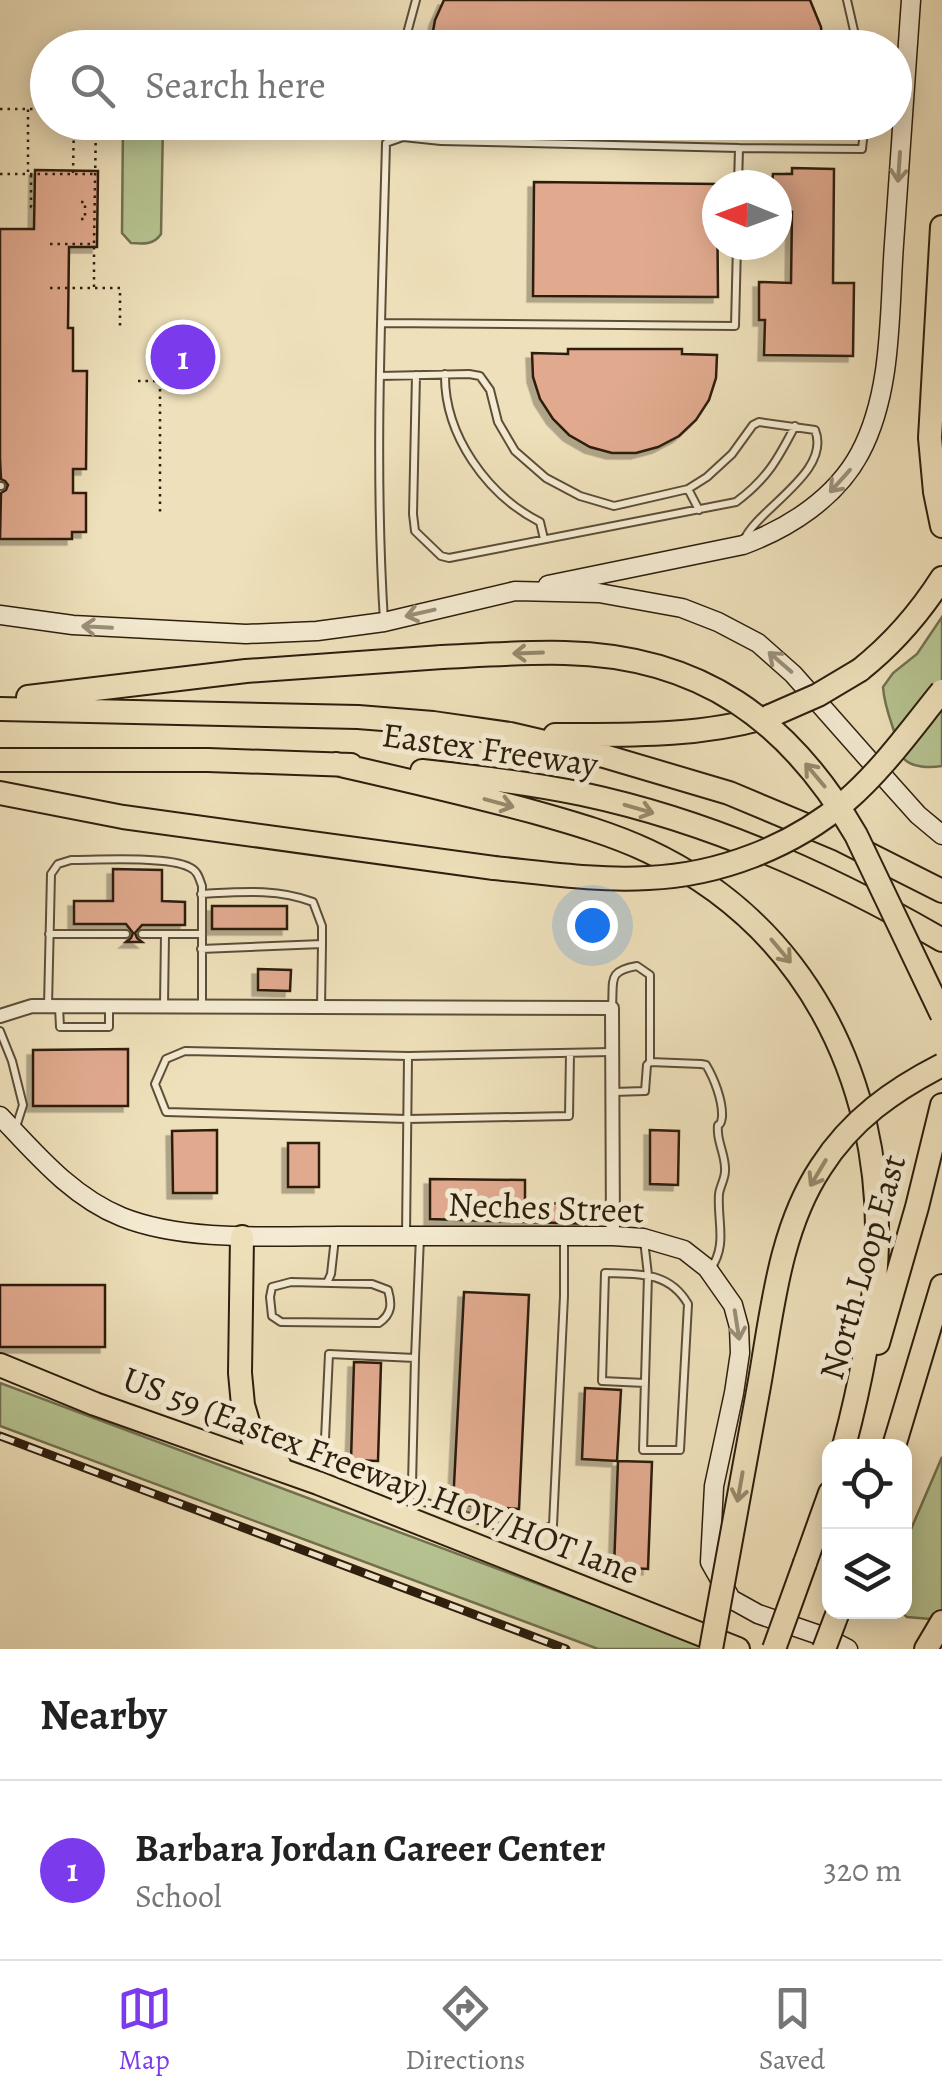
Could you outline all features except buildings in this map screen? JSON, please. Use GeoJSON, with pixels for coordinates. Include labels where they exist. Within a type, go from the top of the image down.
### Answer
{"type":"FeatureCollection","features":[{"type":"Feature","properties":{"kind":"highway"},"geometry":{"type":"LineString","coordinates":[[942,227],[930,438],[942,526]]}},
{"type":"Feature","properties":{"kind":"highway"},"geometry":{"type":"LineString","coordinates":[[510,734],[694,731],[740,725],[770,716],[818,695],[860,670],[900,635],[942,578]]}},
{"type":"Feature","properties":{"kind":"highway"},"geometry":{"type":"LineString","coordinates":[[0,701],[246,672],[552,652],[616,657],[677,671],[743,706],[794,751],[823,784],[856,835],[942,1015]]}},
{"type":"Feature","properties":{"kind":"highway"},"geometry":{"type":"LineString","coordinates":[[0,792],[123,817],[494,868],[645,878],[694,872],[759,853],[803,832],[846,801],[886,761],[942,690]]}},
{"type":"Feature","properties":{"kind":"highway","name":"Eastex Freeway"},"geometry":{"type":"LineString","coordinates":[[0,708],[358,717],[510,734],[604,756],[730,793],[839,839],[942,891]]}},
{"type":"Feature","properties":{"kind":"highway","name":"Eastex Freeway"},"geometry":{"type":"LineString","coordinates":[[0,760],[336,764],[515,782],[584,794],[717,834],[796,864],[889,909],[942,940]]}},
{"type":"Feature","properties":{"kind":"highway"},"geometry":{"type":"LineString","coordinates":[[336,764],[504,804],[598,831],[649,852],[724,896],[776,945],[798,973],[846,1059],[861,1109],[873,1174],[875,1274],[845,1439]]}},
{"type":"Feature","properties":{"kind":"highway"},"geometry":{"type":"LineString","coordinates":[[711,1649],[780,1276],[801,1204],[820,1168],[860,1119],[900,1088],[942,1065]]}},
{"type":"Feature","properties":{"kind":"highway","name":"North Loop East"},"geometry":{"type":"LineString","coordinates":[[846,1439],[891,1300],[940,1112]]}},
{"type":"Feature","properties":{"kind":"highway"},"geometry":{"type":"LineString","coordinates":[[242,1237],[240,1374],[245,1418],[253,1439],[266,1455],[290,1472]]}},
{"type":"Feature","properties":{"kind":"highway"},"geometry":{"type":"LineString","coordinates":[[896,1439],[942,1286]]}},
{"type":"Feature","properties":{"kind":"highway","name":"US 59 (Eastex Freeway) HOV/HOT lane"},"geometry":{"type":"LineString","coordinates":[[0,1365],[95,1404],[290,1472],[738,1649]]}},
{"type":"Feature","properties":{"kind":"highway"},"geometry":{"type":"LineString","coordinates":[[774,1649],[822,1516]]}},
{"type":"Feature","properties":{"kind":"highway"},"geometry":{"type":"LineString","coordinates":[[824,1649],[835,1619]]}},
{"type":"Feature","properties":{"kind":"highway"},"geometry":{"type":"LineString","coordinates":[[926,1649],[942,1622]]}},
{"type":"Feature","properties":{"kind":"main road"},"geometry":{"type":"LineString","coordinates":[[910,30],[912,0]]}},
{"type":"Feature","properties":{"kind":"main road"},"geometry":{"type":"LineString","coordinates":[[0,615],[73,625],[246,634],[317,631],[384,622],[742,545],[786,527],[836,488],[859,456],[876,414],[886,353],[902,140]]}},
{"type":"Feature","properties":{"kind":"main road"},"geometry":{"type":"LineString","coordinates":[[515,591],[600,593],[682,608],[758,644],[793,674],[918,815],[942,835]]}},
{"type":"Feature","properties":{"kind":"main road","name":"Neches Street"},"geometry":{"type":"LineString","coordinates":[[0,1116],[82,1195],[120,1216],[162,1230],[242,1237],[613,1236],[643,1238],[684,1250],[709,1271],[734,1305],[738,1327],[740,1352],[734,1393],[714,1486],[710,1562],[731,1599],[758,1614],[848,1649]]}},
{"type":"Feature","properties":{"kind":"street"},"geometry":{"type":"LineString","coordinates":[[0,1016],[32,1006],[612,1008],[613,1236]]}},
{"type":"Feature","properties":{"kind":"lane"},"geometry":{"type":"LineString","coordinates":[[408,30],[416,0]]}},
{"type":"Feature","properties":{"kind":"lane"},"geometry":{"type":"LineString","coordinates":[[847,0],[854,30]]}},
{"type":"Feature","properties":{"kind":"lane"},"geometry":{"type":"LineString","coordinates":[[384,622],[379,535],[381,323],[386,143],[393,140]]}},
{"type":"Feature","properties":{"kind":"lane"},"geometry":{"type":"LineString","coordinates":[[433,140],[862,149],[863,140]]}},
{"type":"Feature","properties":{"kind":"lane"},"geometry":{"type":"LineString","coordinates":[[738,170],[739,148]]}},
{"type":"Feature","properties":{"kind":"lane"},"geometry":{"type":"LineString","coordinates":[[381,323],[735,326],[737,260]]}},
{"type":"Feature","properties":{"kind":"lane"},"geometry":{"type":"LineString","coordinates":[[445,374],[450,410],[469,457],[494,488],[524,514],[540,522],[544,538]]}},
{"type":"Feature","properties":{"kind":"lane"},"geometry":{"type":"LineString","coordinates":[[416,375],[415,531],[441,556],[449,558],[736,502],[758,486],[795,426]]}},
{"type":"Feature","properties":{"kind":"lane"},"geometry":{"type":"LineString","coordinates":[[380,376],[480,376],[490,390],[498,422],[515,451],[546,478],[580,496],[614,506],[688,489],[732,454],[759,422],[815,430],[818,448],[802,478],[750,528],[742,545]]}},
{"type":"Feature","properties":{"kind":"lane"},"geometry":{"type":"LineString","coordinates":[[688,489],[699,510]]}},
{"type":"Feature","properties":{"kind":"lane"},"geometry":{"type":"LineString","coordinates":[[614,506],[618,524]]}},
{"type":"Feature","properties":{"kind":"lane"},"geometry":{"type":"LineString","coordinates":[[109,1006],[109,1027],[60,1027],[54,1006],[50,934],[50,874],[58,864],[71,860],[172,861],[197,872],[202,894],[202,1007]]}},
{"type":"Feature","properties":{"kind":"lane"},"geometry":{"type":"LineString","coordinates":[[202,894],[257,891],[295,895],[313,902],[322,926],[320,1007]]}},
{"type":"Feature","properties":{"kind":"lane"},"geometry":{"type":"LineString","coordinates":[[50,934],[126,934]]}},
{"type":"Feature","properties":{"kind":"lane"},"geometry":{"type":"LineString","coordinates":[[142,934],[202,934]]}},
{"type":"Feature","properties":{"kind":"lane"},"geometry":{"type":"LineString","coordinates":[[164,1006],[165,934]]}},
{"type":"Feature","properties":{"kind":"lane"},"geometry":{"type":"LineString","coordinates":[[202,949],[322,944]]}},
{"type":"Feature","properties":{"kind":"lane"},"geometry":{"type":"LineString","coordinates":[[612,1008],[616,974],[621,969],[637,966],[650,975],[650,1062],[645,1091],[612,1092]]}},
{"type":"Feature","properties":{"kind":"lane"},"geometry":{"type":"LineString","coordinates":[[0,1032],[23,1105],[15,1131]]}},
{"type":"Feature","properties":{"kind":"lane"},"geometry":{"type":"LineString","coordinates":[[570,1053],[569,1116],[408,1119],[166,1112],[155,1084],[166,1059],[185,1051],[408,1056],[612,1052]]}},
{"type":"Feature","properties":{"kind":"lane"},"geometry":{"type":"LineString","coordinates":[[408,1056],[415,1358],[412,1484],[418,1500],[524,1535],[553,1526],[564,1236]]}},
{"type":"Feature","properties":{"kind":"lane"},"geometry":{"type":"LineString","coordinates":[[650,1062],[706,1065],[718,1093],[722,1119],[718,1132],[725,1160],[719,1194],[723,1237],[718,1260],[709,1271]]}},
{"type":"Feature","properties":{"kind":"lane"},"geometry":{"type":"LineString","coordinates":[[327,1282],[332,1274],[335,1236]]}},
{"type":"Feature","properties":{"kind":"lane"},"geometry":{"type":"LineString","coordinates":[[643,1238],[648,1274],[645,1383],[643,1450],[680,1450],[688,1304],[681,1291],[648,1274],[605,1273],[602,1381],[645,1383]]}},
{"type":"Feature","properties":{"kind":"lane"},"geometry":{"type":"LineString","coordinates":[[291,1282],[327,1282],[372,1284],[388,1290],[392,1303],[388,1318],[379,1323],[281,1322],[272,1316],[272,1287],[291,1282]]}},
{"type":"Feature","properties":{"kind":"lane"},"geometry":{"type":"LineString","coordinates":[[412,1484],[324,1460],[329,1354],[415,1358]]}},
{"type":"Feature","properties":{"kind":"path"},"geometry":{"type":"LineString","coordinates":[[0,108],[28,108],[30,207],[34,207]]}},
{"type":"Feature","properties":{"kind":"path"},"geometry":{"type":"LineString","coordinates":[[74,140],[74,174]]}},
{"type":"Feature","properties":{"kind":"path"},"geometry":{"type":"LineString","coordinates":[[94,288],[95,140]]}},
{"type":"Feature","properties":{"kind":"path"},"geometry":{"type":"LineString","coordinates":[[0,174],[94,174]]}},
{"type":"Feature","properties":{"kind":"path"},"geometry":{"type":"LineString","coordinates":[[81,202],[85,202],[85,219],[81,219]]}},
{"type":"Feature","properties":{"kind":"path"},"geometry":{"type":"LineString","coordinates":[[85,211],[94,211]]}},
{"type":"Feature","properties":{"kind":"path"},"geometry":{"type":"LineString","coordinates":[[50,244],[94,244]]}},
{"type":"Feature","properties":{"kind":"path"},"geometry":{"type":"LineString","coordinates":[[50,288],[120,288],[120,328]]}},
{"type":"Feature","properties":{"kind":"path"},"geometry":{"type":"LineString","coordinates":[[138,381],[160,381],[160,513]]}},
{"type":"Feature","properties":{"kind":"green space"},"geometry":{"type":"Polygon","coordinates":[[[123,140],[163,140],[161,234],[148,243],[131,243],[122,233],[123,140]]]}},
{"type":"Feature","properties":{"kind":"green space"},"geometry":{"type":"Polygon","coordinates":[[[942,617],[942,766],[921,766],[901,756],[883,687],[893,673],[917,654],[942,617]]]}},
{"type":"Feature","properties":{"kind":"green space"},"geometry":{"type":"Polygon","coordinates":[[[0,1383],[712,1649],[598,1649],[0,1426],[0,1383]]]}},
{"type":"Feature","properties":{"kind":"green space"},"geometry":{"type":"Polygon","coordinates":[[[942,1457],[942,1620],[912,1617],[912,1527],[942,1457]]]}},
{"type":"Feature","properties":{"kind":"railway"},"geometry":{"type":"LineString","coordinates":[[0,1436],[566,1649]]}},
{"type":"Feature","properties":{"kind":"place","name":"Barbara Jordan Career Center"},"geometry":{"type":"Point","coordinates":[183,357]}}]}
